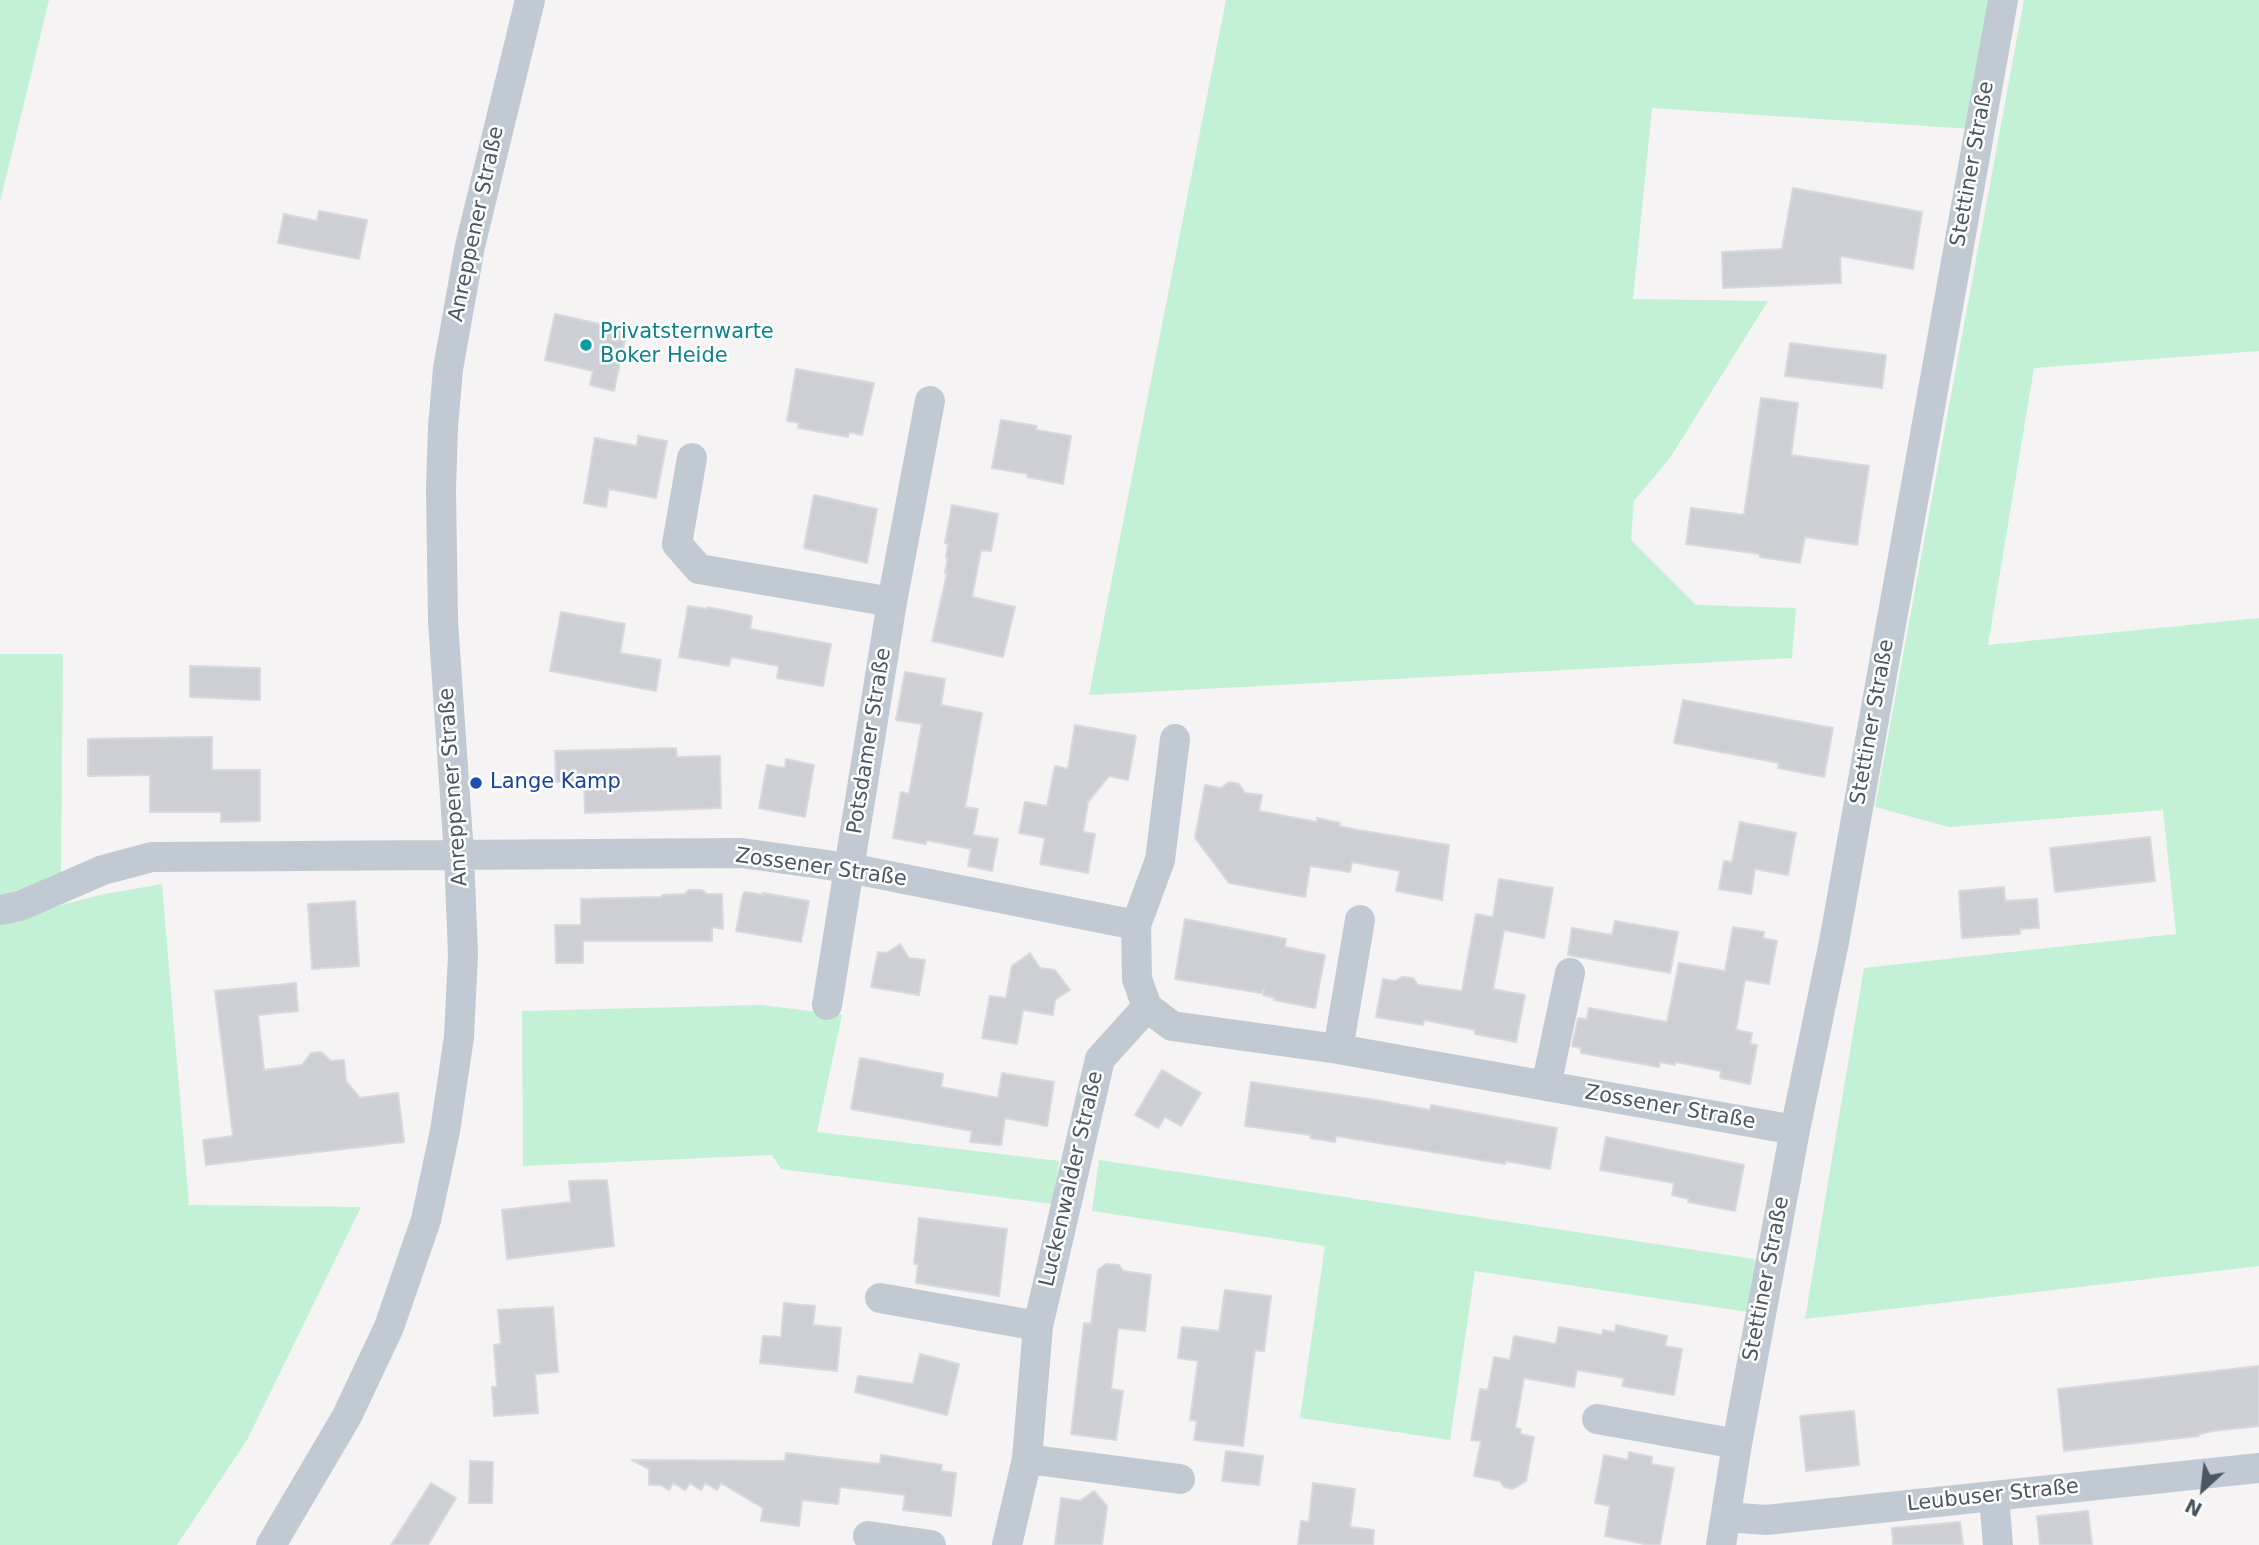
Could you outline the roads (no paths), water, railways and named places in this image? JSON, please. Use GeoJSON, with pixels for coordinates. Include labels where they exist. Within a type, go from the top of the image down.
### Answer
{"type":"FeatureCollection","features":[{"type":"Feature","properties":{"kind":"street","name":"Anreppener Straße"},"geometry":{"type":"LineString","coordinates":[[271,1545],[347,1416],[389,1327],[426,1220],[445,1131],[459,1037],[463,954],[443,621],[443,427],[449,369],[470,246],[530,0]]}},
{"type":"Feature","properties":{"kind":"street","name":"Stettiner Straße"},"geometry":{"type":"LineString","coordinates":[[1724,1531],[1737,1444],[1795,1129],[1834,942],[2003,0]]}},
{"type":"Feature","properties":{"kind":"street","name":"Potsdamer Straße"},"geometry":{"type":"LineString","coordinates":[[827,1005],[892,602],[930,401]]}},
{"type":"Feature","properties":{"kind":"street"},"geometry":{"type":"LineString","coordinates":[[692,458],[677,544],[699,569],[892,602]]}},
{"type":"Feature","properties":{"kind":"street"},"geometry":{"type":"LineString","coordinates":[[1147,1007],[1137,979],[1136,925],[1160,860],[1175,739]]}},
{"type":"Feature","properties":{"kind":"street","name":"Zossener Straße"},"geometry":{"type":"LineString","coordinates":[[459,855],[741,853],[849,868],[1136,925]]}},
{"type":"Feature","properties":{"kind":"street"},"geometry":{"type":"LineString","coordinates":[[0,910],[20,906],[103,870],[152,858],[459,855]]}},
{"type":"Feature","properties":{"kind":"street"},"geometry":{"type":"LineString","coordinates":[[1338,1049],[1360,920]]}},
{"type":"Feature","properties":{"kind":"street"},"geometry":{"type":"LineString","coordinates":[[1546,1086],[1570,973]]}},
{"type":"Feature","properties":{"kind":"street","name":"Zossener Straße"},"geometry":{"type":"LineString","coordinates":[[1147,1007],[1172,1026],[1338,1049],[1795,1129]]}},
{"type":"Feature","properties":{"kind":"street","name":"Luckenwalder Straße"},"geometry":{"type":"LineString","coordinates":[[1007,1545],[1027,1459],[1038,1326],[1100,1059],[1147,1007]]}},
{"type":"Feature","properties":{"kind":"street"},"geometry":{"type":"LineString","coordinates":[[880,1298],[1038,1326]]}},
{"type":"Feature","properties":{"kind":"street"},"geometry":{"type":"LineString","coordinates":[[1597,1419],[1737,1444]]}},
{"type":"Feature","properties":{"kind":"street"},"geometry":{"type":"LineString","coordinates":[[1027,1459],[1180,1479]]}},
{"type":"Feature","properties":{"kind":"street","name":"Leubuser Straße"},"geometry":{"type":"LineString","coordinates":[[1724,1531],[1766,1520],[2259,1468]]}},
{"type":"Feature","properties":{"kind":"street"},"geometry":{"type":"LineString","coordinates":[[1994,1496],[1998,1545]]}},
{"type":"Feature","properties":{"kind":"street"},"geometry":{"type":"LineString","coordinates":[[868,1536],[931,1545]]}},
{"type":"Feature","properties":{"kind":"place","name":"Privatsternwarte Boker Heide"},"geometry":{"type":"Point","coordinates":[586,345]}},
{"type":"Feature","properties":{"kind":"place","name":"Lange Kamp"},"geometry":{"type":"Point","coordinates":[476,783]}}]}
